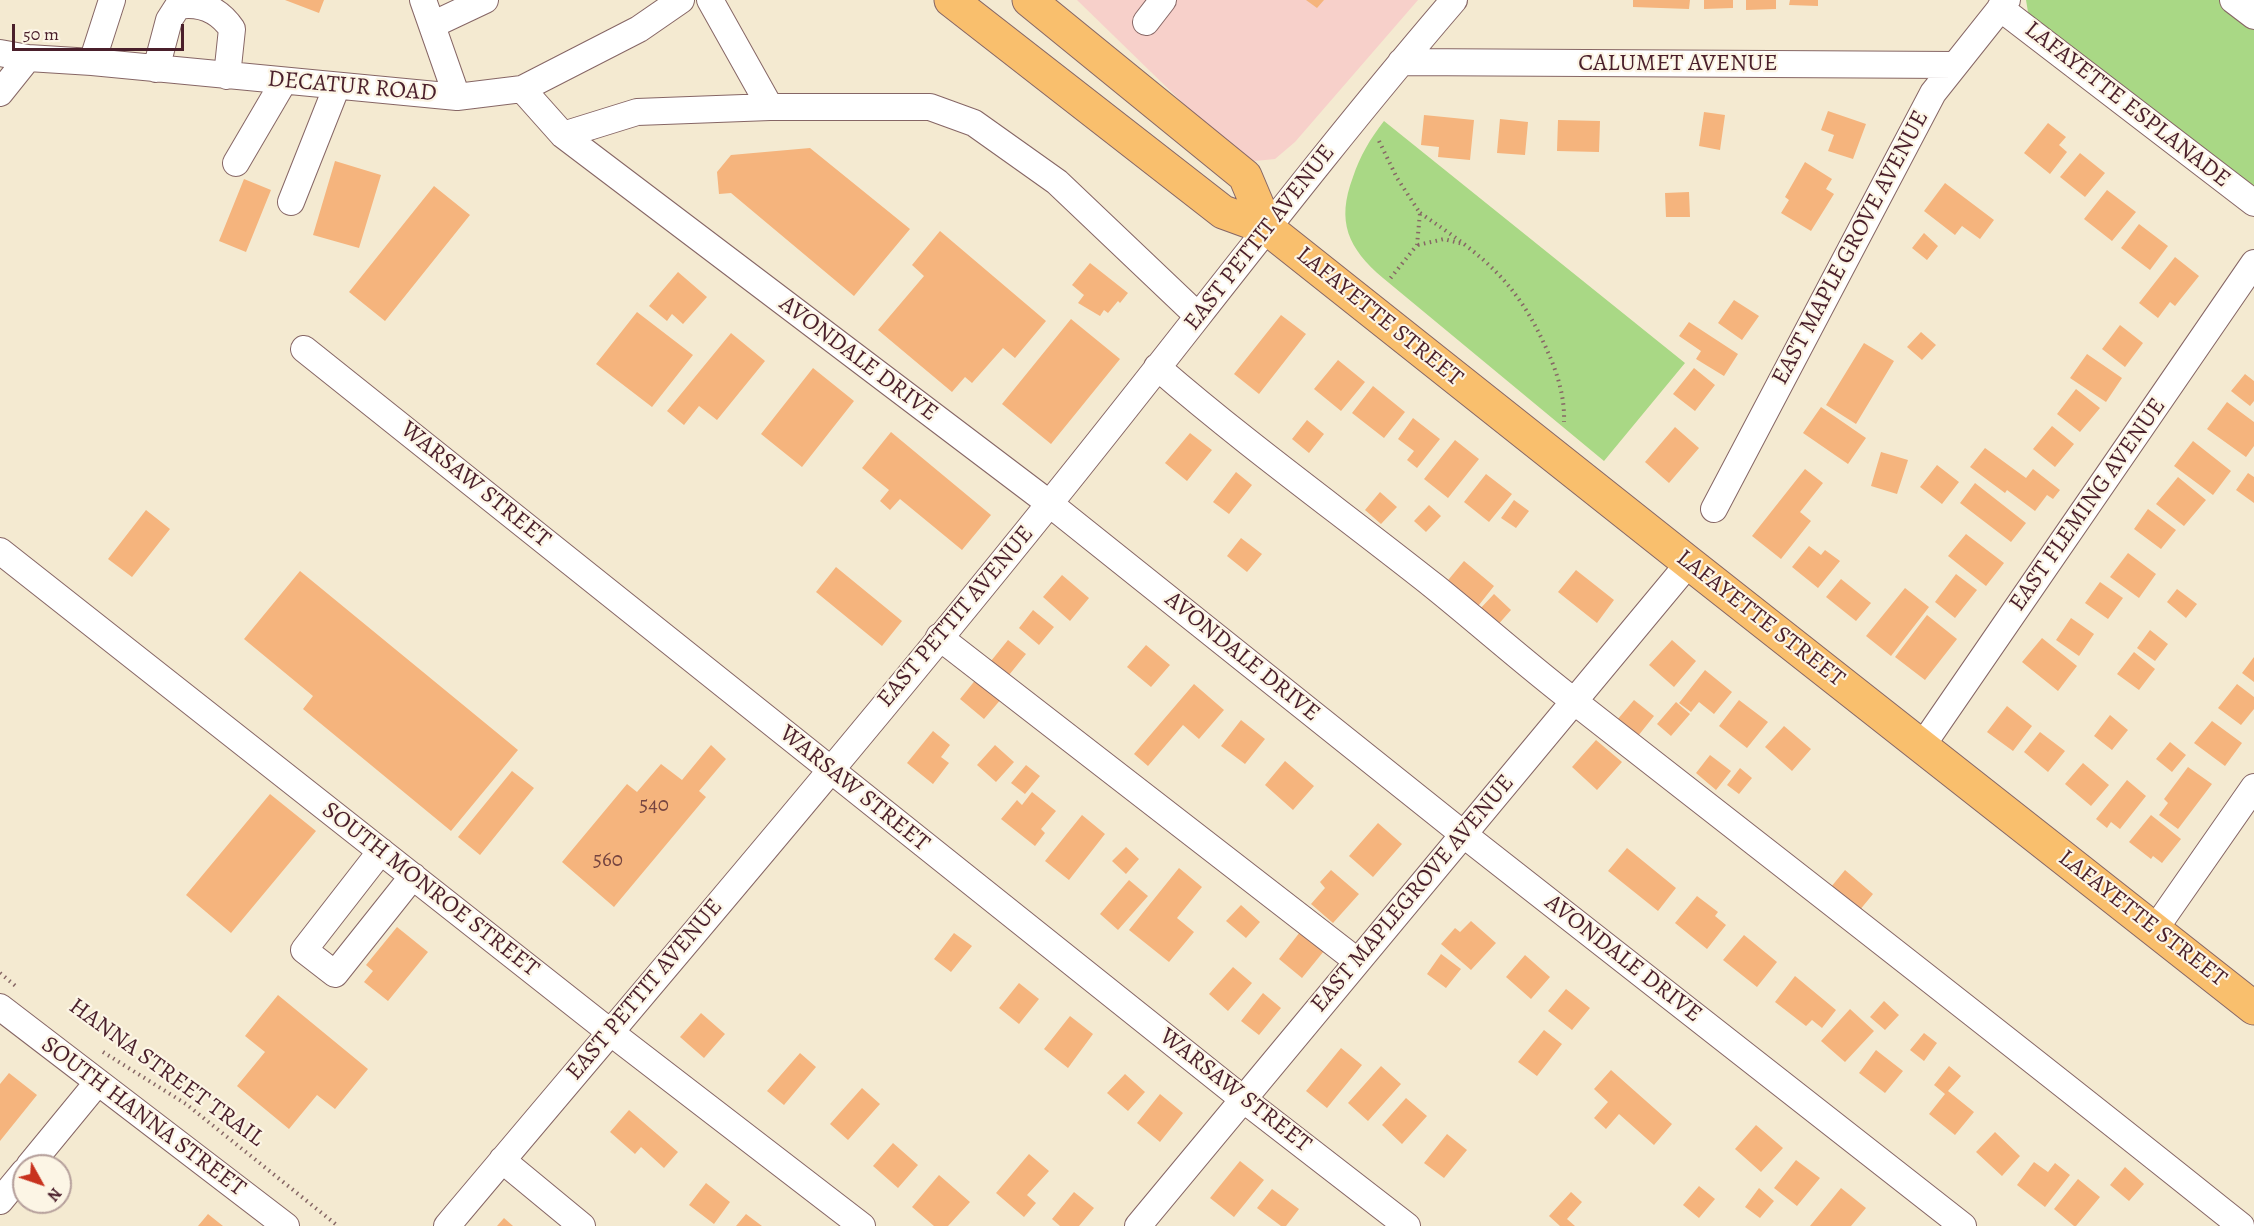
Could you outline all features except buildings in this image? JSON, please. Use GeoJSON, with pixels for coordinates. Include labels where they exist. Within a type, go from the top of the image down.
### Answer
{"type":"FeatureCollection","features":[{"type":"Feature","properties":{"kind":"highway","name":"LAFAYETTE STREET"},"geometry":{"type":"LineString","coordinates":[[951,0],[1223,212],[1267,228],[2254,1008]]}},
{"type":"Feature","properties":{"kind":"highway","name":"LAFAYETTE STREET"},"geometry":{"type":"LineString","coordinates":[[1029,0],[1245,176],[1267,228]]}},
{"type":"Feature","properties":{"kind":"street"},"geometry":{"type":"LineString","coordinates":[[92,62],[112,0]]}},
{"type":"Feature","properties":{"kind":"street"},"geometry":{"type":"LineString","coordinates":[[423,0],[457,97]]}},
{"type":"Feature","properties":{"kind":"street"},"geometry":{"type":"LineString","coordinates":[[432,25],[485,0]]}},
{"type":"Feature","properties":{"kind":"street","name":"DECATUR ROAD"},"geometry":{"type":"LineString","coordinates":[[0,53],[457,97],[522,89],[639,29],[681,0]]}},
{"type":"Feature","properties":{"kind":"street"},"geometry":{"type":"LineString","coordinates":[[710,0],[770,107]]}},
{"type":"Feature","properties":{"kind":"street"},"geometry":{"type":"LineString","coordinates":[[1146,22],[1164,0]]}},
{"type":"Feature","properties":{"kind":"street","name":"EAST PETTIT AVENUE"},"geometry":{"type":"LineString","coordinates":[[447,1226],[1050,504],[1267,228],[1454,0]]}},
{"type":"Feature","properties":{"kind":"street"},"geometry":{"type":"LineString","coordinates":[[2233,0],[2254,16]]}},
{"type":"Feature","properties":{"kind":"street"},"geometry":{"type":"LineString","coordinates":[[156,69],[169,20],[178,6],[194,3],[223,17],[232,29],[227,76]]}},
{"type":"Feature","properties":{"kind":"street","name":"EAST MAPLE GROVE AVENUE"},"geometry":{"type":"LineString","coordinates":[[1714,509],[1933,93],[2004,4]]}},
{"type":"Feature","properties":{"kind":"street","name":"LAFAYETTE ESPLANADE"},"geometry":{"type":"LineString","coordinates":[[2004,4],[2254,203]]}},
{"type":"Feature","properties":{"kind":"street"},"geometry":{"type":"LineString","coordinates":[[0,93],[28,57]]}},
{"type":"Feature","properties":{"kind":"street","name":"CALUMET AVENUE"},"geometry":{"type":"LineString","coordinates":[[1401,62],[1955,65]]}},
{"type":"Feature","properties":{"kind":"street"},"geometry":{"type":"LineString","coordinates":[[236,163],[284,81]]}},
{"type":"Feature","properties":{"kind":"street"},"geometry":{"type":"LineString","coordinates":[[291,202],[337,86]]}},
{"type":"Feature","properties":{"kind":"street","name":"AVONDALE DRIVE"},"geometry":{"type":"LineString","coordinates":[[522,89],[563,135],[1050,504],[1463,834],[1963,1226]]}},
{"type":"Feature","properties":{"kind":"street"},"geometry":{"type":"LineString","coordinates":[[563,135],[637,112],[770,107],[930,107],[974,123],[1057,182],[1198,316]]}},
{"type":"Feature","properties":{"kind":"street","name":"EAST FLEMING AVENUE"},"geometry":{"type":"LineString","coordinates":[[1922,746],[2254,263]]}},
{"type":"Feature","properties":{"kind":"street","name":"WARSAW STREET"},"geometry":{"type":"LineString","coordinates":[[304,349],[1243,1099],[1407,1226]]}},
{"type":"Feature","properties":{"kind":"street"},"geometry":{"type":"LineString","coordinates":[[1157,367],[1234,432],[1439,590],[1574,701],[2070,1089],[2241,1226]]}},
{"type":"Feature","properties":{"kind":"street","name":"SOUTH MONROE STREET"},"geometry":{"type":"LineString","coordinates":[[0,551],[610,1032],[862,1226]]}},
{"type":"Feature","properties":{"kind":"street","name":"EAST MAPLEGROVE AVENUE"},"geometry":{"type":"LineString","coordinates":[[1138,1226],[1689,563]]}},
{"type":"Feature","properties":{"kind":"street"},"geometry":{"type":"LineString","coordinates":[[939,638],[1357,962]]}},
{"type":"Feature","properties":{"kind":"street"},"geometry":{"type":"LineString","coordinates":[[2155,929],[2254,787]]}},
{"type":"Feature","properties":{"kind":"street"},"geometry":{"type":"LineString","coordinates":[[381,851],[304,950],[335,974],[413,876]]}},
{"type":"Feature","properties":{"kind":"street","name":"SOUTH HANNA STREET"},"geometry":{"type":"LineString","coordinates":[[0,1008],[286,1226]]}},
{"type":"Feature","properties":{"kind":"street"},"geometry":{"type":"LineString","coordinates":[[39,1154],[98,1082]]}},
{"type":"Feature","properties":{"kind":"street"},"geometry":{"type":"LineString","coordinates":[[502,1160],[582,1226]]}},
{"type":"Feature","properties":{"kind":"street"},"geometry":{"type":"LineString","coordinates":[[0,1201],[12,1186]]}},
{"type":"Feature","properties":{"kind":"path"},"geometry":{"type":"LineString","coordinates":[[1379,141],[1397,178],[1420,213],[1467,244],[1485,260],[1514,291],[1533,318],[1554,368],[1565,409],[1564,422]]}},
{"type":"Feature","properties":{"kind":"path"},"geometry":{"type":"LineString","coordinates":[[1389,280],[1418,245],[1420,213]]}},
{"type":"Feature","properties":{"kind":"path"},"geometry":{"type":"LineString","coordinates":[[1418,245],[1444,239],[1467,244]]}},
{"type":"Feature","properties":{"kind":"path"},"geometry":{"type":"LineString","coordinates":[[0,973],[19,988]]}},
{"type":"Feature","properties":{"kind":"path","name":"HANNA STREET TRAIL"},"geometry":{"type":"LineString","coordinates":[[93,1047],[186,1104],[338,1226]]}},
{"type":"Feature","properties":{"kind":"shaded area"},"geometry":{"type":"Polygon","coordinates":[[[1077,0],[1418,0],[1295,142],[1275,159],[1255,161],[1242,158],[1228,147],[1077,0]]]}},
{"type":"Feature","properties":{"kind":"green space"},"geometry":{"type":"Polygon","coordinates":[[[2026,0],[2219,0],[2254,28],[2254,194],[2031,18],[2026,0]]]}},
{"type":"Feature","properties":{"kind":"green space"},"geometry":{"type":"Polygon","coordinates":[[[1384,121],[1685,363],[1604,461],[1383,278],[1361,256],[1348,233],[1346,208],[1348,193],[1362,155],[1384,121]]]}}]}
